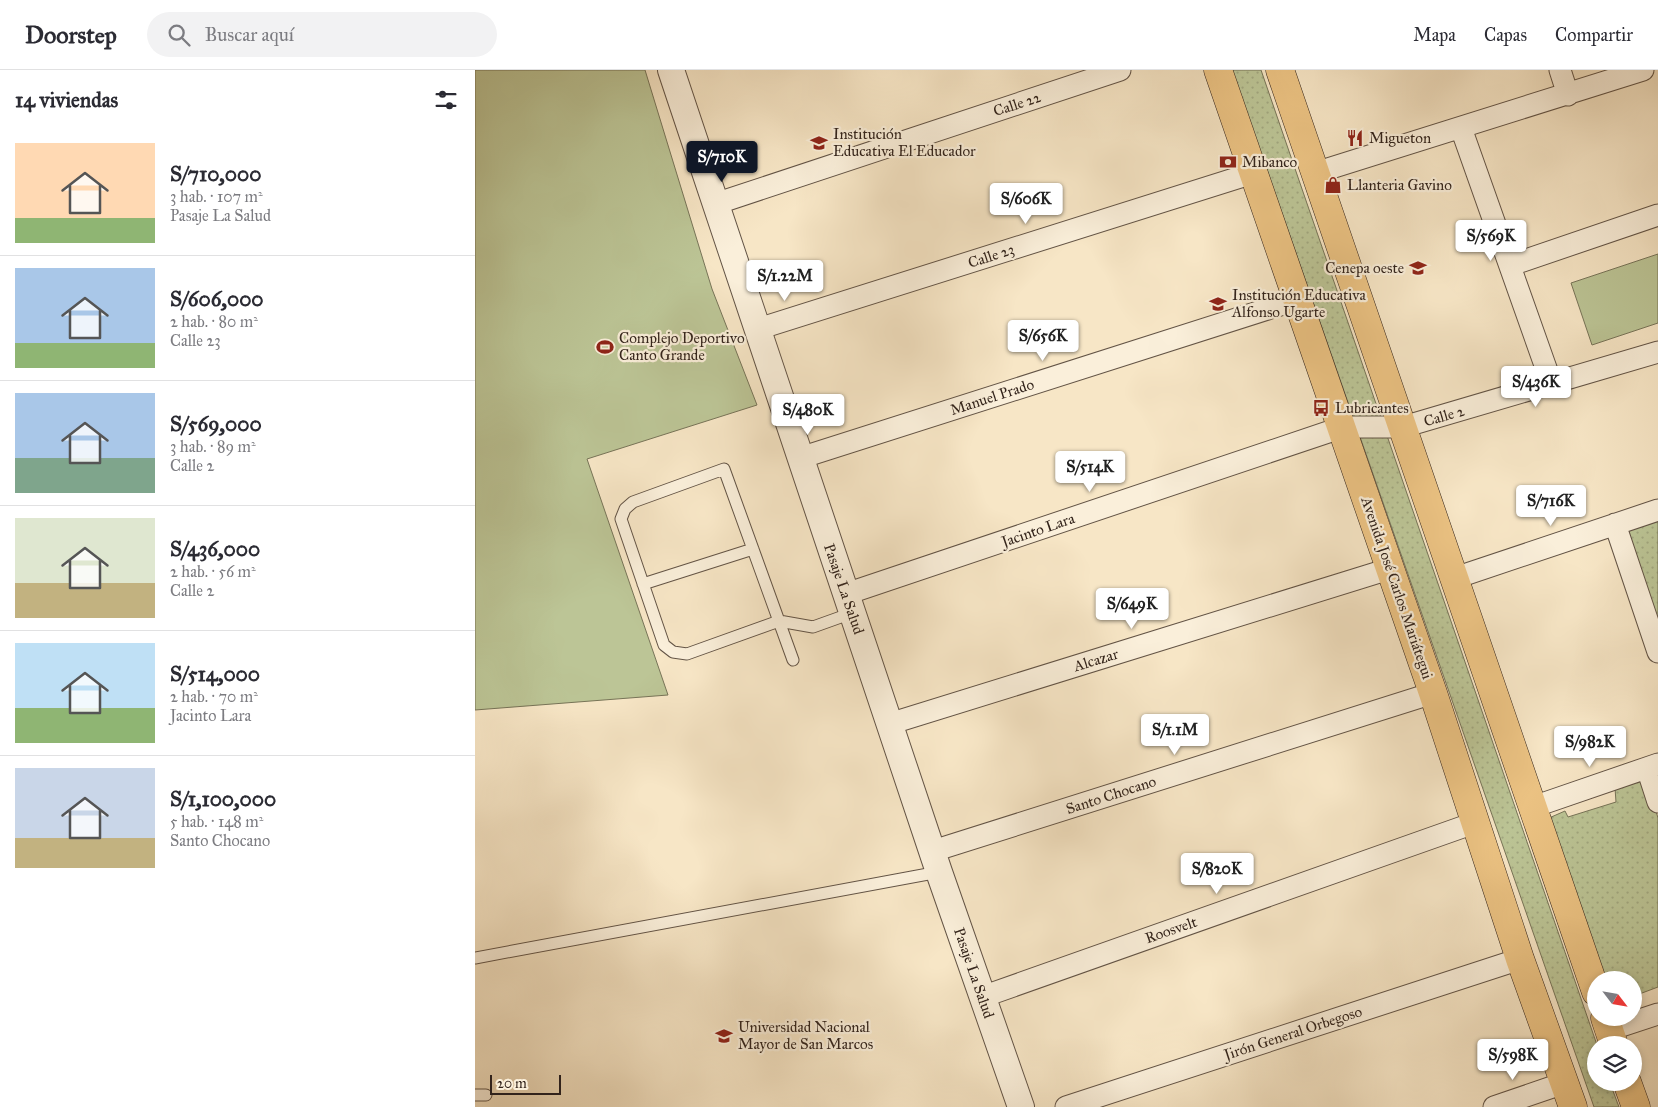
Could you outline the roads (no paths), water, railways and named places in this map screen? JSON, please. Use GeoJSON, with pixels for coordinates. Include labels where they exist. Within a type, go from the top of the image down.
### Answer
{"type":"FeatureCollection","features":[{"type":"Feature","properties":{"kind":"main road","name":"Avenida José Carlos Mariátegui"},"geometry":{"type":"LineString","coordinates":[[1218,70],[1299,299],[1389,569],[1433,693],[1519,959],[1569,1095]]}},
{"type":"Feature","properties":{"kind":"main road"},"geometry":{"type":"LineString","coordinates":[[1279,70],[1589,971]]}},
{"type":"Feature","properties":{"kind":"main road"},"geometry":{"type":"LineString","coordinates":[[1630,1091],[1636,1107]]}},
{"type":"Feature","properties":{"kind":"street","name":"Calle 22"},"geometry":{"type":"LineString","coordinates":[[715,204],[1120,70]]}},
{"type":"Feature","properties":{"kind":"street"},"geometry":{"type":"LineString","coordinates":[[1560,70],[1568,95]]}},
{"type":"Feature","properties":{"kind":"street"},"geometry":{"type":"LineString","coordinates":[[1315,173],[1643,70]]}},
{"type":"Feature","properties":{"kind":"street","name":"Pasaje La Salud"},"geometry":{"type":"LineString","coordinates":[[676,71],[715,204],[889,724],[1021,1107]]}},
{"type":"Feature","properties":{"kind":"street"},"geometry":{"type":"LineString","coordinates":[[1461,128],[1552,385]]}},
{"type":"Feature","properties":{"kind":"street","name":"Calle 23"},"geometry":{"type":"LineString","coordinates":[[758,329],[1253,173]]}},
{"type":"Feature","properties":{"kind":"street"},"geometry":{"type":"LineString","coordinates":[[1511,265],[1658,215]]}},
{"type":"Feature","properties":{"kind":"street","name":"Manuel Prado"},"geometry":{"type":"LineString","coordinates":[[800,458],[1299,299]]}},
{"type":"Feature","properties":{"kind":"street","name":"Calle 2"},"geometry":{"type":"LineString","coordinates":[[1343,428],[1403,427],[1552,385],[1658,352]]}},
{"type":"Feature","properties":{"kind":"street","name":"Jacinto Lara"},"geometry":{"type":"LineString","coordinates":[[849,603],[1343,428]]}},
{"type":"Feature","properties":{"kind":"street"},"geometry":{"type":"LineString","coordinates":[[1455,578],[1658,510]]}},
{"type":"Feature","properties":{"kind":"street"},"geometry":{"type":"LineString","coordinates":[[1615,524],[1653,624],[1658,652]]}},
{"type":"Feature","properties":{"kind":"street","name":"Alcazar"},"geometry":{"type":"LineString","coordinates":[[889,724],[1389,569]]}},
{"type":"Feature","properties":{"kind":"street","name":"Santo Chocano"},"geometry":{"type":"LineString","coordinates":[[936,862],[1433,693]]}},
{"type":"Feature","properties":{"kind":"street"},"geometry":{"type":"LineString","coordinates":[[1533,807],[1652,766],[1658,802]]}},
{"type":"Feature","properties":{"kind":"street","name":"Roosvelt"},"geometry":{"type":"LineString","coordinates":[[982,997],[1474,824]]}},
{"type":"Feature","properties":{"kind":"street","name":"Jirón General Orbegoso"},"geometry":{"type":"LineString","coordinates":[[1066,1107],[1519,959]]}},
{"type":"Feature","properties":{"kind":"street"},"geometry":{"type":"LineString","coordinates":[[1609,1031],[1658,1014]]}},
{"type":"Feature","properties":{"kind":"street"},"geometry":{"type":"LineString","coordinates":[[1494,1107],[1569,1095]]}},
{"type":"Feature","properties":{"kind":"lane"},"geometry":{"type":"LineString","coordinates":[[793,660],[779,621],[753,549],[724,469],[633,502],[625,509],[621,519],[664,645],[673,652],[687,654],[779,621],[813,627],[849,603]]}},
{"type":"Feature","properties":{"kind":"lane"},"geometry":{"type":"LineString","coordinates":[[643,584],[753,549]]}},
{"type":"Feature","properties":{"kind":"lane"},"geometry":{"type":"LineString","coordinates":[[475,958],[936,862]]}},
{"type":"Feature","properties":{"kind":"place","name":"Migueton"},"geometry":{"type":"Point","coordinates":[1355,138]}},
{"type":"Feature","properties":{"kind":"place","name":"Institución Educativa El Educador"},"geometry":{"type":"Point","coordinates":[819,143]}},
{"type":"Feature","properties":{"kind":"place","name":"Mibanco"},"geometry":{"type":"Point","coordinates":[1228,162]}},
{"type":"Feature","properties":{"kind":"place","name":"Llanteria Gavino"},"geometry":{"type":"Point","coordinates":[1333,185]}},
{"type":"Feature","properties":{"kind":"place","name":"Cenepa oeste"},"geometry":{"type":"Point","coordinates":[1418,268]}},
{"type":"Feature","properties":{"kind":"place","name":"Institución Educativa Alfonso Ugarte"},"geometry":{"type":"Point","coordinates":[1218,304]}},
{"type":"Feature","properties":{"kind":"place","name":"Complejo Deportivo Canto Grande"},"geometry":{"type":"Point","coordinates":[605,347]}},
{"type":"Feature","properties":{"kind":"place","name":"Lubricantes"},"geometry":{"type":"Point","coordinates":[1321,408]}},
{"type":"Feature","properties":{"kind":"place","name":"Universidad Nacional Mayor de San Marcos"},"geometry":{"type":"Point","coordinates":[724,1036]}}]}
